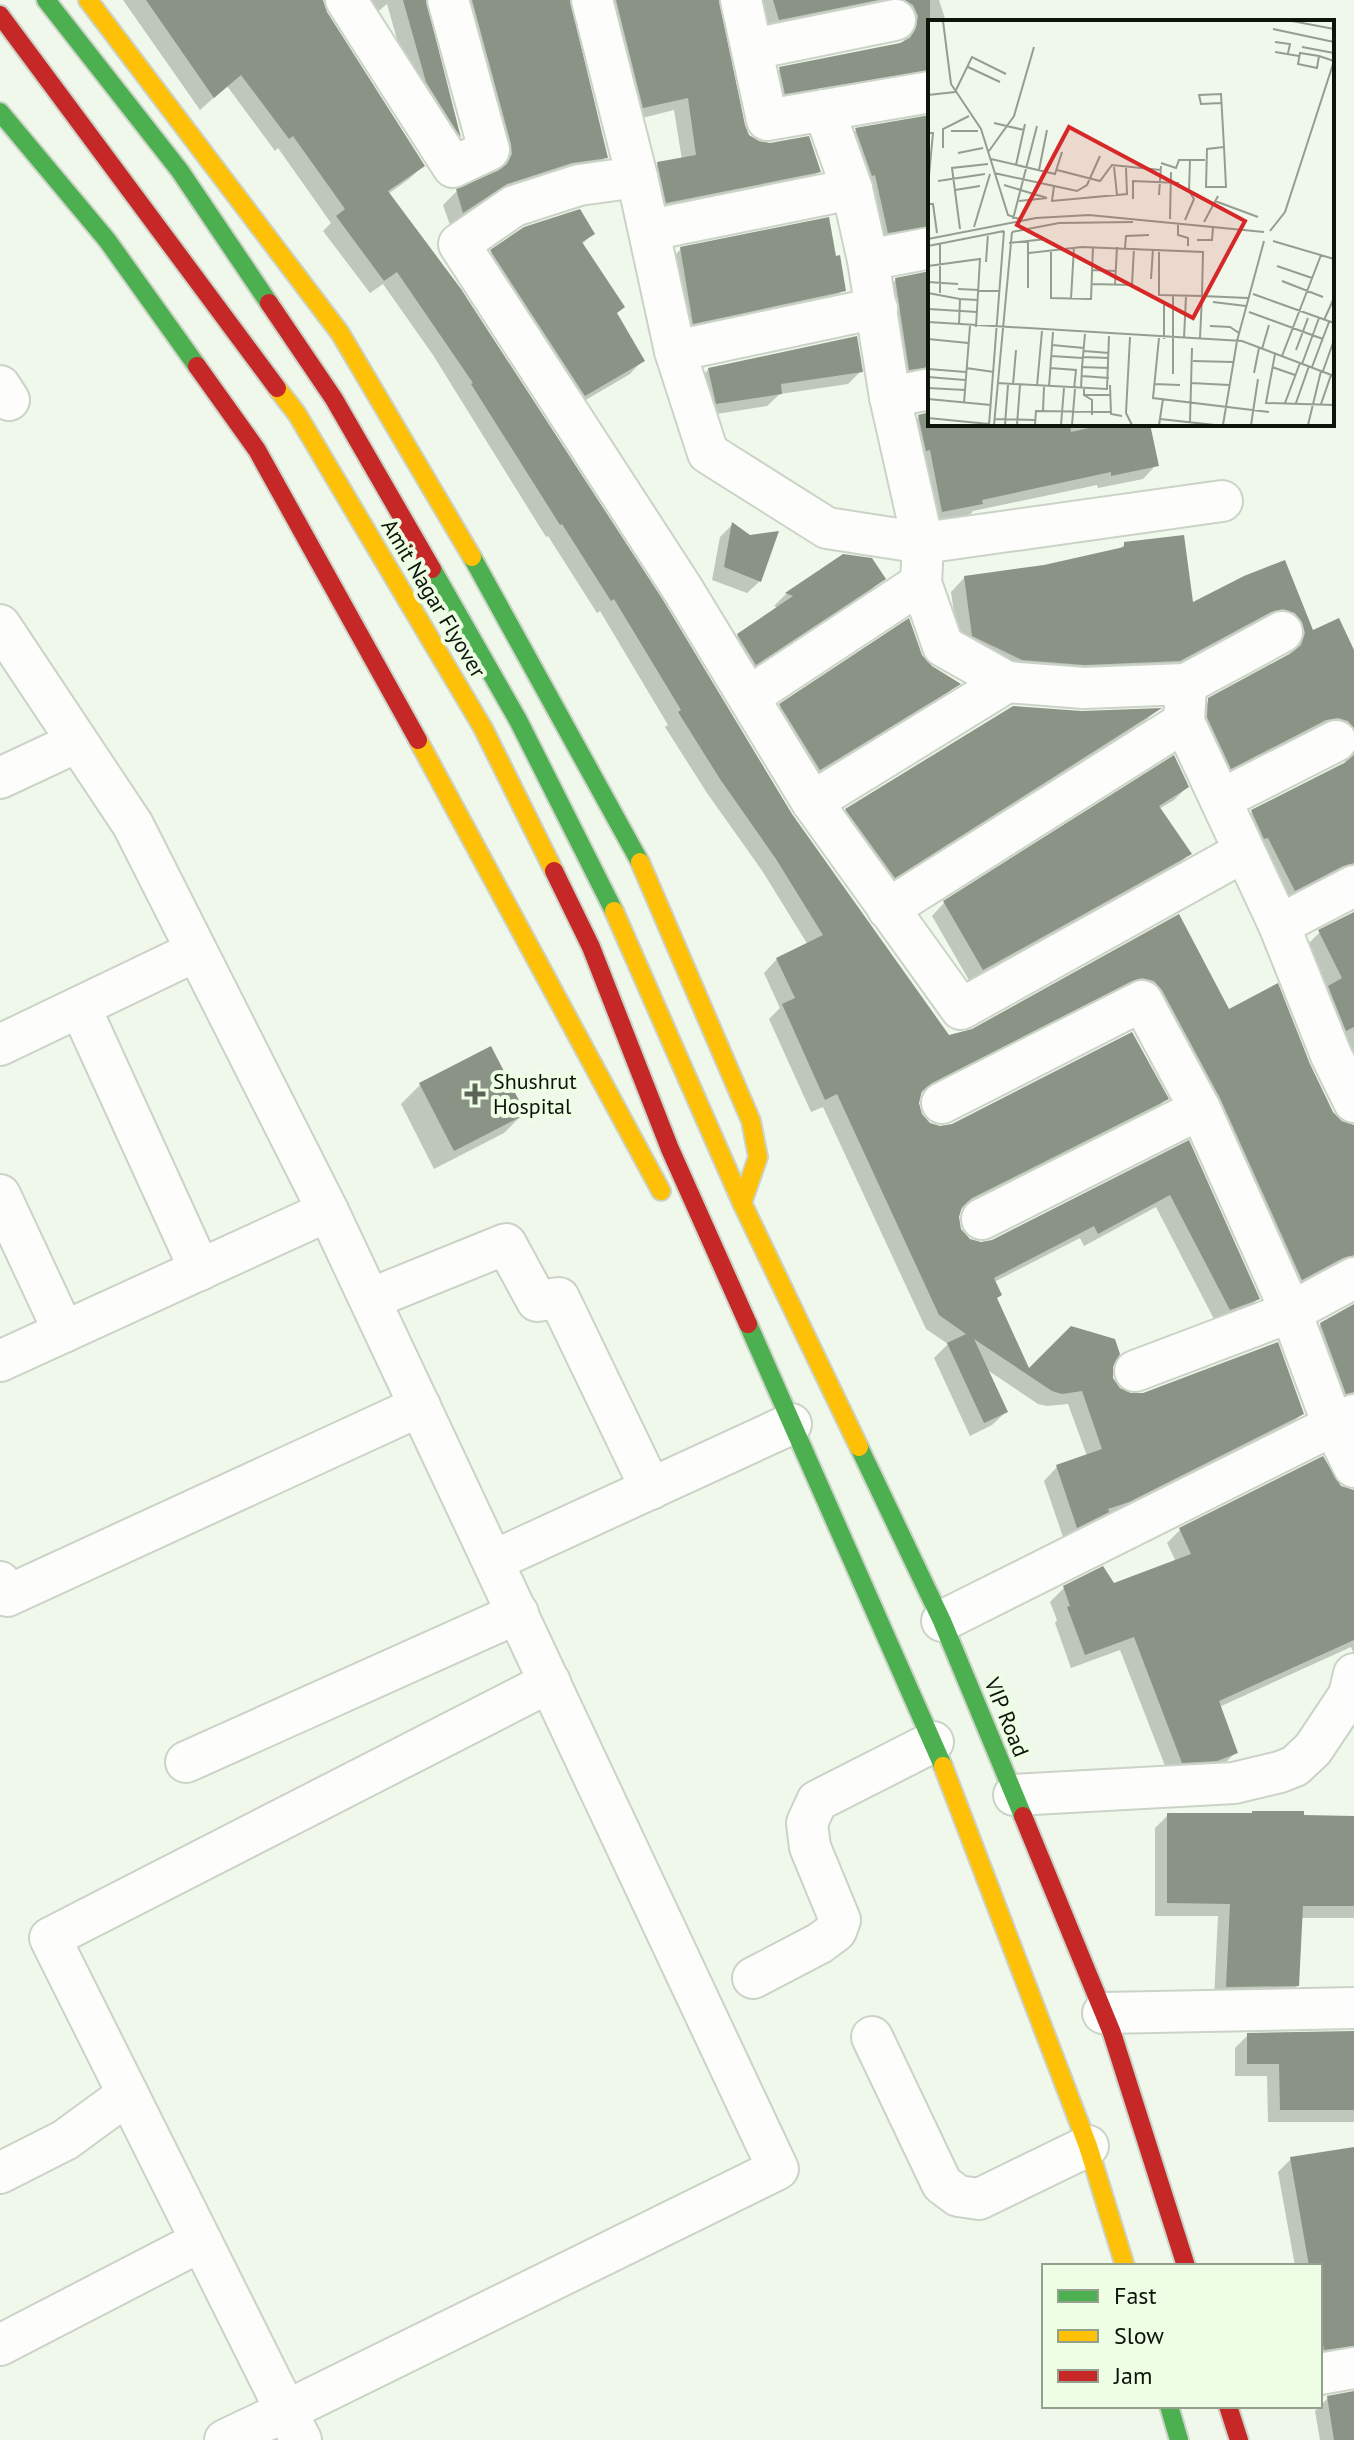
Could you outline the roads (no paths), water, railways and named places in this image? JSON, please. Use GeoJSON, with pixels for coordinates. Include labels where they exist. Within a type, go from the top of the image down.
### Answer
{"type":"FeatureCollection","features":[{"type":"Feature","properties":{"kind":"main road","name":"Amit Nagar Flyover"},"geometry":{"type":"LineString","coordinates":[[46,0],[180,171],[334,399],[518,720],[619,920],[742,1203]]}},
{"type":"Feature","properties":{"kind":"main road"},"geometry":{"type":"LineString","coordinates":[[88,0],[340,333],[497,599],[646,873],[751,1121],[758,1157],[742,1203]]}},
{"type":"Feature","properties":{"kind":"main road","name":"Amit Nagar Flyover"},"geometry":{"type":"LineString","coordinates":[[0,15],[297,414],[497,756],[591,947],[670,1149],[791,1424]]}},
{"type":"Feature","properties":{"kind":"main road"},"geometry":{"type":"LineString","coordinates":[[0,112],[107,240],[257,450],[476,844],[669,1206]]}},
{"type":"Feature","properties":{"kind":"main road","name":"VIP Road"},"geometry":{"type":"LineString","coordinates":[[742,1203],[942,1621],[1117,2048],[1185,2264]]}},
{"type":"Feature","properties":{"kind":"main road"},"geometry":{"type":"LineString","coordinates":[[686,1229],[723,1266]]}},
{"type":"Feature","properties":{"kind":"main road"},"geometry":{"type":"LineString","coordinates":[[791,1424],[933,1742],[1088,2146],[1124,2264]]}},
{"type":"Feature","properties":{"kind":"main road"},"geometry":{"type":"LineString","coordinates":[[1170,2408],[1179,2440]]}},
{"type":"Feature","properties":{"kind":"main road"},"geometry":{"type":"LineString","coordinates":[[1229,2408],[1239,2440]]}},
{"type":"Feature","properties":{"kind":"street"},"geometry":{"type":"LineString","coordinates":[[346,0],[453,167],[489,150],[448,0]]}},
{"type":"Feature","properties":{"kind":"street"},"geometry":{"type":"LineString","coordinates":[[592,0],[650,230],[675,351],[708,453],[827,528],[923,543],[1222,501]]}},
{"type":"Feature","properties":{"kind":"street"},"geometry":{"type":"LineString","coordinates":[[741,0],[767,120],[928,92]]}},
{"type":"Feature","properties":{"kind":"street"},"geometry":{"type":"LineString","coordinates":[[753,49],[895,20]]}},
{"type":"Feature","properties":{"kind":"street"},"geometry":{"type":"LineString","coordinates":[[824,110],[852,189],[868,260],[890,397],[923,543],[921,583],[943,646],[1007,682],[1084,688],[1185,703]]}},
{"type":"Feature","properties":{"kind":"street"},"geometry":{"type":"LineString","coordinates":[[637,177],[579,185],[514,206],[459,244],[750,696],[812,802],[961,1009],[1243,852]]}},
{"type":"Feature","properties":{"kind":"street"},"geometry":{"type":"LineString","coordinates":[[650,230],[852,189]]}},
{"type":"Feature","properties":{"kind":"street"},"geometry":{"type":"LineString","coordinates":[[868,260],[928,248]]}},
{"type":"Feature","properties":{"kind":"street"},"geometry":{"type":"LineString","coordinates":[[675,351],[877,308]]}},
{"type":"Feature","properties":{"kind":"street"},"geometry":{"type":"LineString","coordinates":[[890,397],[928,389]]}},
{"type":"Feature","properties":{"kind":"street"},"geometry":{"type":"LineString","coordinates":[[750,696],[921,583]]}},
{"type":"Feature","properties":{"kind":"street"},"geometry":{"type":"LineString","coordinates":[[0,625],[133,825],[328,1211],[778,2169],[293,2425],[225,2440]]}},
{"type":"Feature","properties":{"kind":"street"},"geometry":{"type":"LineString","coordinates":[[888,909],[1282,632]]}},
{"type":"Feature","properties":{"kind":"street"},"geometry":{"type":"LineString","coordinates":[[812,802],[1007,682]]}},
{"type":"Feature","properties":{"kind":"street"},"geometry":{"type":"LineString","coordinates":[[1185,703],[1243,852],[1342,1049],[1354,1102]]}},
{"type":"Feature","properties":{"kind":"street"},"geometry":{"type":"LineString","coordinates":[[1222,799],[1336,741]]}},
{"type":"Feature","properties":{"kind":"street"},"geometry":{"type":"LineString","coordinates":[[0,778],[77,742]]}},
{"type":"Feature","properties":{"kind":"street"},"geometry":{"type":"LineString","coordinates":[[1279,925],[1354,886]]}},
{"type":"Feature","properties":{"kind":"street"},"geometry":{"type":"LineString","coordinates":[[0,1045],[196,951]]}},
{"type":"Feature","properties":{"kind":"street"},"geometry":{"type":"LineString","coordinates":[[942,1103],[1142,1001],[1200,1109],[1291,1312],[1344,1420],[1354,1467]]}},
{"type":"Feature","properties":{"kind":"street"},"geometry":{"type":"LineString","coordinates":[[80,1007],[200,1270]]}},
{"type":"Feature","properties":{"kind":"street"},"geometry":{"type":"LineString","coordinates":[[982,1219],[1200,1109]]}},
{"type":"Feature","properties":{"kind":"street"},"geometry":{"type":"LineString","coordinates":[[0,1195],[64,1332]]}},
{"type":"Feature","properties":{"kind":"street"},"geometry":{"type":"LineString","coordinates":[[0,1361],[328,1211]]}},
{"type":"Feature","properties":{"kind":"street"},"geometry":{"type":"LineString","coordinates":[[370,1299],[506,1244],[537,1301],[559,1298],[651,1489]]}},
{"type":"Feature","properties":{"kind":"street"},"geometry":{"type":"LineString","coordinates":[[1135,1371],[1291,1312],[1354,1278]]}},
{"type":"Feature","properties":{"kind":"street"},"geometry":{"type":"LineString","coordinates":[[0,1582],[7,1596],[420,1406]]}},
{"type":"Feature","properties":{"kind":"street"},"geometry":{"type":"LineString","coordinates":[[942,1621],[1344,1420]]}},
{"type":"Feature","properties":{"kind":"street"},"geometry":{"type":"LineString","coordinates":[[493,1561],[791,1424]]}},
{"type":"Feature","properties":{"kind":"street"},"geometry":{"type":"LineString","coordinates":[[186,1762],[518,1613]]}},
{"type":"Feature","properties":{"kind":"street"},"geometry":{"type":"LineString","coordinates":[[1014,1795],[1234,1783],[1280,1772],[1295,1766],[1313,1749],[1349,1695],[1354,1674]]}},
{"type":"Feature","properties":{"kind":"street"},"geometry":{"type":"LineString","coordinates":[[293,2425],[50,1938],[550,1682]]}},
{"type":"Feature","properties":{"kind":"street"},"geometry":{"type":"LineString","coordinates":[[753,1978],[820,1943],[836,1931],[840,1920],[810,1847],[807,1823],[817,1801],[933,1742]]}},
{"type":"Feature","properties":{"kind":"street"},"geometry":{"type":"LineString","coordinates":[[1103,2013],[1354,2008]]}},
{"type":"Feature","properties":{"kind":"street"},"geometry":{"type":"LineString","coordinates":[[872,2037],[942,2184],[958,2196],[979,2199],[1088,2146]]}},
{"type":"Feature","properties":{"kind":"street"},"geometry":{"type":"LineString","coordinates":[[0,2173],[65,2140],[128,2094]]}},
{"type":"Feature","properties":{"kind":"street"},"geometry":{"type":"LineString","coordinates":[[0,2345],[201,2241]]}},
{"type":"Feature","properties":{"kind":"street"},"geometry":{"type":"LineString","coordinates":[[1322,2374],[1354,2368]]}},
{"type":"Feature","properties":{"kind":"place","name":"Shushrut Hospital"},"geometry":{"type":"Point","coordinates":[475,1094]}}]}
